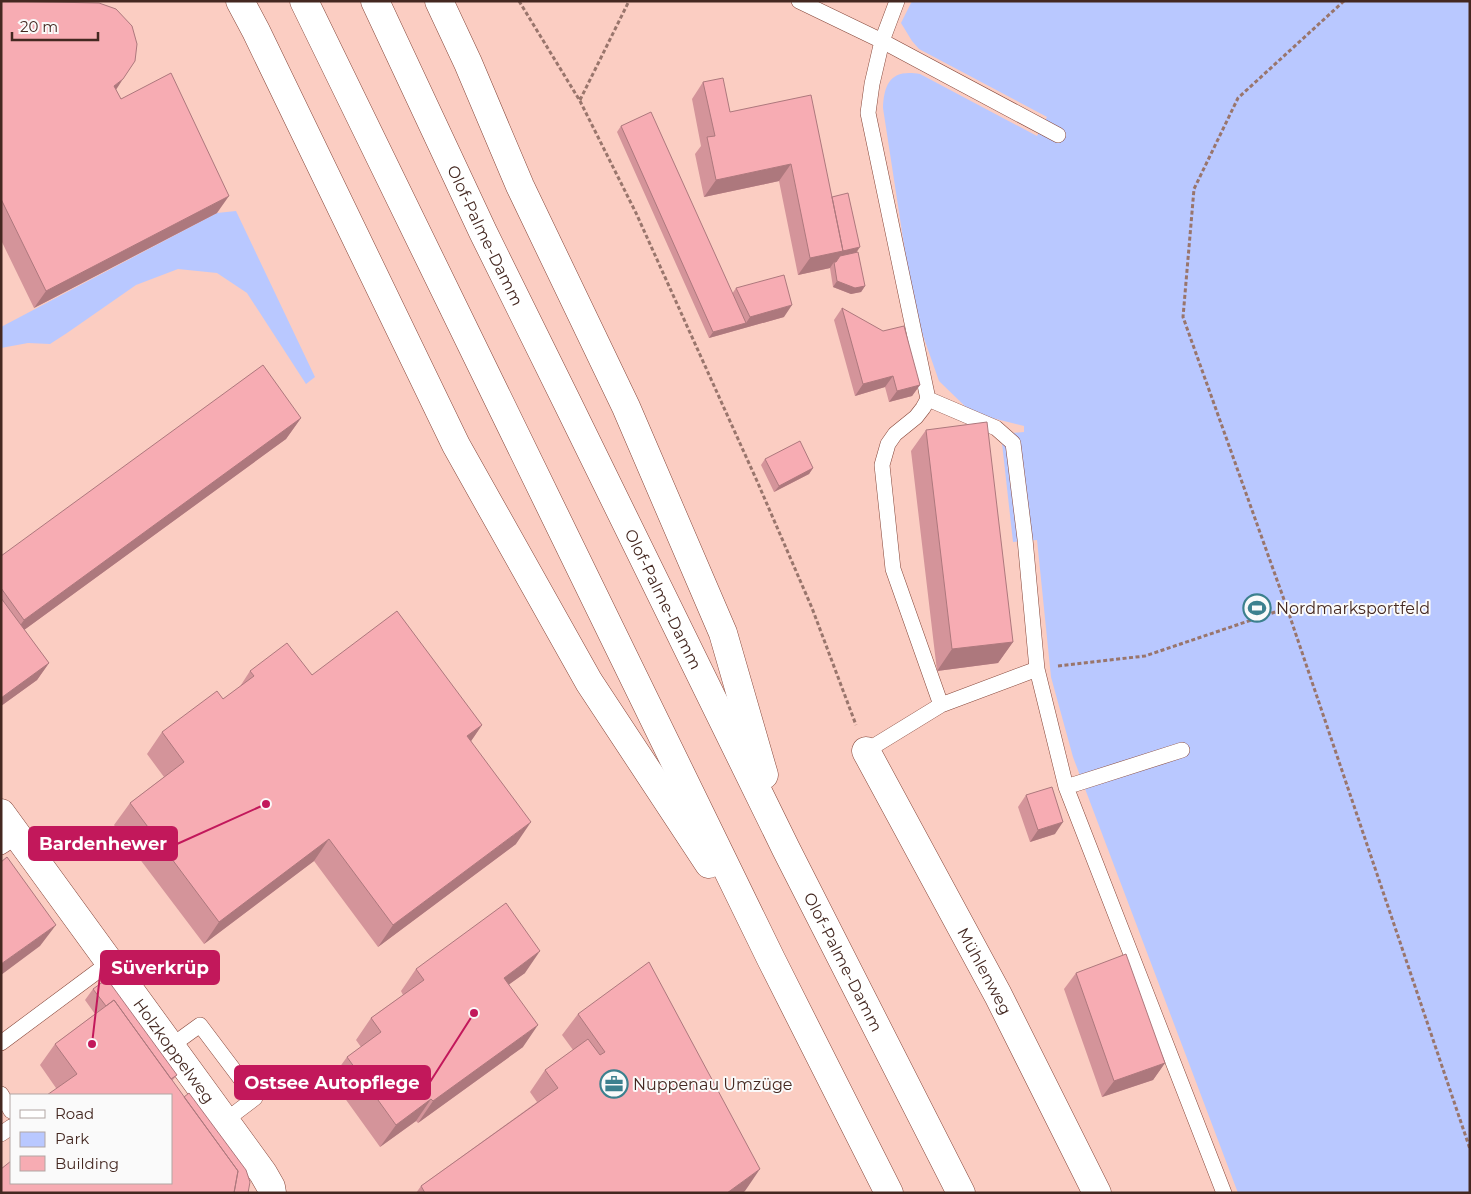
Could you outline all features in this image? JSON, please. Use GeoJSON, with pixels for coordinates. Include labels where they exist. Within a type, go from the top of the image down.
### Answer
{"type":"FeatureCollection","features":[{"type":"Feature","properties":{"kind":"main road"},"geometry":{"type":"LineString","coordinates":[[240,1],[456,445],[589,682],[771,959]]}},
{"type":"Feature","properties":{"kind":"main road"},"geometry":{"type":"LineString","coordinates":[[304,1],[771,959],[889,1193]]}},
{"type":"Feature","properties":{"kind":"main road","name":"Olof-Palme-Damm"},"geometry":{"type":"LineString","coordinates":[[375,1],[483,232],[786,849],[961,1193]]}},
{"type":"Feature","properties":{"kind":"main road"},"geometry":{"type":"LineString","coordinates":[[439,1],[468,63],[520,186],[626,408],[723,633],[786,849]]}},
{"type":"Feature","properties":{"kind":"main road","name":"Mühlenweg"},"geometry":{"type":"LineString","coordinates":[[866,751],[998,995],[1097,1193]]}},
{"type":"Feature","properties":{"kind":"main road","name":"Holzkoppelweg"},"geometry":{"type":"LineString","coordinates":[[1,813],[10,842],[110,962],[264,1172],[272,1193]]}},
{"type":"Feature","properties":{"kind":"lane"},"geometry":{"type":"LineString","coordinates":[[799,1],[882,41],[1058,135]]}},
{"type":"Feature","properties":{"kind":"lane"},"geometry":{"type":"LineString","coordinates":[[897,1],[882,41],[872,84],[868,113],[928,399],[916,417],[895,434],[888,444],[882,465],[893,569],[942,705]]}},
{"type":"Feature","properties":{"kind":"lane"},"geometry":{"type":"LineString","coordinates":[[928,399],[996,428],[1013,443],[1025,539],[1037,669],[1066,787],[1224,1193]]}},
{"type":"Feature","properties":{"kind":"lane"},"geometry":{"type":"LineString","coordinates":[[866,751],[942,705],[1037,669]]}},
{"type":"Feature","properties":{"kind":"lane"},"geometry":{"type":"LineString","coordinates":[[1066,787],[1182,750]]}},
{"type":"Feature","properties":{"kind":"lane"},"geometry":{"type":"LineString","coordinates":[[1,1042],[110,962]]}},
{"type":"Feature","properties":{"kind":"lane"},"geometry":{"type":"LineString","coordinates":[[171,1046],[200,1025],[255,1098],[226,1120]]}},
{"type":"Feature","properties":{"kind":"lane"},"geometry":{"type":"LineString","coordinates":[[1,1094],[10,1109]]}},
{"type":"Feature","properties":{"kind":"path"},"geometry":{"type":"LineString","coordinates":[[519,1],[580,101],[636,213],[812,608],[866,751]]}},
{"type":"Feature","properties":{"kind":"path"},"geometry":{"type":"LineString","coordinates":[[580,101],[629,1]]}},
{"type":"Feature","properties":{"kind":"path"},"geometry":{"type":"LineString","coordinates":[[1344,1],[1238,98],[1194,189],[1183,317],[1287,608],[1470,1149]]}},
{"type":"Feature","properties":{"kind":"path"},"geometry":{"type":"LineString","coordinates":[[1037,669],[1145,656],[1287,608]]}},
{"type":"Feature","properties":{"kind":"green space","name":"Nordmarksportfeld"},"geometry":{"type":"Polygon","coordinates":[[[912,1],[1470,1],[1470,1193],[1238,1193],[1073,757],[1051,677],[1037,540],[1013,542],[1001,434],[1024,432],[1024,426],[972,413],[939,381],[914,310],[883,108],[885,91],[891,79],[903,74],[920,74],[1037,136],[1047,117],[919,49],[901,23],[912,1]]]}},
{"type":"Feature","properties":{"kind":"green space"},"geometry":{"type":"Polygon","coordinates":[[[236,211],[315,377],[306,384],[247,293],[217,273],[178,269],[136,285],[50,344],[28,343],[1,348],[1,327],[217,213],[236,211]]]}},
{"type":"Feature","properties":{"kind":"building"},"geometry":{"type":"Polygon","coordinates":[[[1,1],[99,3],[116,9],[132,26],[137,44],[135,61],[123,79],[114,86],[121,99],[171,73],[229,196],[46,291],[1,199],[1,1]]]}},
{"type":"Feature","properties":{"kind":"building"},"geometry":{"type":"Polygon","coordinates":[[[723,78],[730,112],[811,95],[843,251],[810,258],[791,164],[716,180],[707,137],[715,136],[703,82],[723,78]]]}},
{"type":"Feature","properties":{"kind":"building"},"geometry":{"type":"Polygon","coordinates":[[[651,112],[746,323],[713,332],[621,126],[651,112]]]}},
{"type":"Feature","properties":{"kind":"building"},"geometry":{"type":"Polygon","coordinates":[[[848,193],[860,247],[843,251],[832,197],[848,193]]]}},
{"type":"Feature","properties":{"kind":"building"},"geometry":{"type":"Polygon","coordinates":[[[858,252],[865,286],[855,288],[837,281],[834,262],[840,256],[858,252]]]}},
{"type":"Feature","properties":{"kind":"building"},"geometry":{"type":"Polygon","coordinates":[[[784,275],[792,305],[750,317],[736,288],[784,275]]]}},
{"type":"Feature","properties":{"kind":"building"},"geometry":{"type":"Polygon","coordinates":[[[842,308],[883,331],[904,326],[920,385],[897,391],[893,376],[863,384],[842,308]]]}},
{"type":"Feature","properties":{"kind":"building"},"geometry":{"type":"Polygon","coordinates":[[[263,365],[301,418],[24,620],[1,588],[1,556],[263,365]]]}},
{"type":"Feature","properties":{"kind":"building"},"geometry":{"type":"Polygon","coordinates":[[[987,422],[1013,642],[952,649],[926,430],[987,422]]]}},
{"type":"Feature","properties":{"kind":"building"},"geometry":{"type":"Polygon","coordinates":[[[800,441],[813,468],[779,486],[765,459],[800,441]]]}},
{"type":"Feature","properties":{"kind":"building"},"geometry":{"type":"Polygon","coordinates":[[[1,598],[49,663],[1,698],[1,598]]]}},
{"type":"Feature","properties":{"kind":"building"},"geometry":{"type":"Polygon","coordinates":[[[397,611],[482,725],[467,736],[531,822],[393,925],[329,839],[219,922],[130,803],[184,762],[162,732],[217,691],[223,699],[254,676],[250,671],[287,643],[312,675],[397,611]]]}},
{"type":"Feature","properties":{"kind":"building"},"geometry":{"type":"Polygon","coordinates":[[[1052,787],[1063,822],[1038,830],[1026,795],[1052,787]]]}},
{"type":"Feature","properties":{"kind":"building"},"geometry":{"type":"Polygon","coordinates":[[[7,857],[56,925],[1,964],[1,862],[7,857]]]}},
{"type":"Feature","properties":{"kind":"building"},"geometry":{"type":"Polygon","coordinates":[[[506,903],[540,951],[504,978],[538,1025],[433,1101],[431,1099],[396,1125],[347,1057],[381,1032],[371,1018],[424,980],[416,969],[506,903]]]}},
{"type":"Feature","properties":{"kind":"building"},"geometry":{"type":"Polygon","coordinates":[[[1126,954],[1165,1063],[1114,1081],[1076,973],[1126,954]]]}},
{"type":"Feature","properties":{"kind":"building","name":"Nuppenau Umzüge"},"geometry":{"type":"Polygon","coordinates":[[[649,962],[760,1169],[727,1193],[425,1193],[421,1186],[558,1088],[545,1070],[588,1039],[600,1055],[605,1052],[578,1014],[649,962]]]}},
{"type":"Feature","properties":{"kind":"building"},"geometry":{"type":"Polygon","coordinates":[[[107,979],[177,1075],[171,1079],[114,1000],[106,1006],[93,989],[107,979]]]}},
{"type":"Feature","properties":{"kind":"building"},"geometry":{"type":"Polygon","coordinates":[[[114,1000],[238,1171],[234,1193],[1,1193],[1,1169],[10,1162],[10,1184],[172,1184],[172,1094],[48,1094],[77,1074],[55,1044],[114,1000]]]}},
{"type":"Feature","properties":{"kind":"building"},"geometry":{"type":"Polygon","coordinates":[[[189,1093],[246,1170],[250,1182],[248,1193],[234,1193],[238,1171],[184,1097],[189,1093]]]}},
{"type":"Feature","properties":{"kind":"place","name":"Nordmarksportfeld"},"geometry":{"type":"Point","coordinates":[1257,608]}},
{"type":"Feature","properties":{"kind":"place","name":"Bardenhewer"},"geometry":{"type":"Point","coordinates":[266,804]}},
{"type":"Feature","properties":{"kind":"place","name":"Ostsee Autopflege"},"geometry":{"type":"Point","coordinates":[474,1013]}},
{"type":"Feature","properties":{"kind":"place","name":"Süverkrüp"},"geometry":{"type":"Point","coordinates":[92,1044]}},
{"type":"Feature","properties":{"kind":"place","name":"Nuppenau Umzüge"},"geometry":{"type":"Point","coordinates":[614,1084]}}]}
